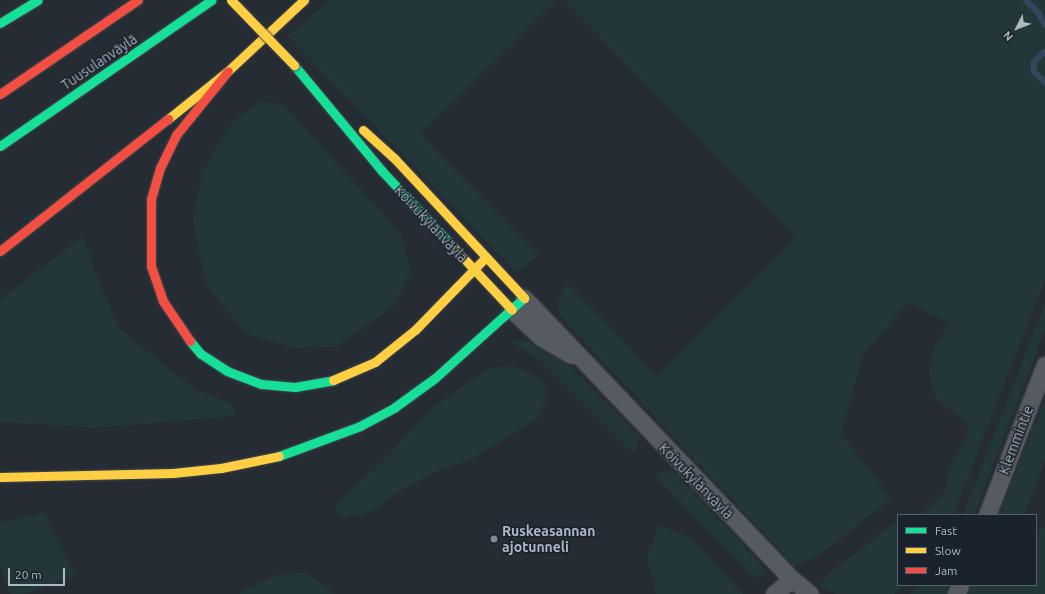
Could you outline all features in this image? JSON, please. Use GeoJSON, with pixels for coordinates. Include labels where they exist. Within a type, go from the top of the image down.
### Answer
{"type":"FeatureCollection","features":[{"type":"Feature","properties":{"kind":"main road"},"geometry":{"type":"LineString","coordinates":[[0,22],[38,0]]}},
{"type":"Feature","properties":{"kind":"main road","name":"Tuusulanväylä"},"geometry":{"type":"LineString","coordinates":[[0,94],[138,0]]}},
{"type":"Feature","properties":{"kind":"main road","name":"Tuusulanväylä"},"geometry":{"type":"LineString","coordinates":[[0,146],[212,0]]}},
{"type":"Feature","properties":{"kind":"main road","name":"Koivukylänväylä"},"geometry":{"type":"LineString","coordinates":[[231,0],[294,65],[395,159],[524,298]]}},
{"type":"Feature","properties":{"kind":"main road"},"geometry":{"type":"LineString","coordinates":[[0,251],[228,71],[304,0]]}},
{"type":"Feature","properties":{"kind":"main road","name":"Koivukylänväylä"},"geometry":{"type":"LineString","coordinates":[[294,65],[382,171],[512,310]]}},
{"type":"Feature","properties":{"kind":"main road"},"geometry":{"type":"LineString","coordinates":[[228,71],[176,135],[160,168],[151,199],[151,267],[163,301],[180,329],[202,354],[227,371],[261,384],[295,387],[336,380],[375,362],[415,330],[486,257]]}},
{"type":"Feature","properties":{"kind":"main road"},"geometry":{"type":"LineString","coordinates":[[0,477],[173,473],[213,469],[268,459],[320,443],[360,426],[395,407],[435,378],[524,298]]}},
{"type":"Feature","properties":{"kind":"street","name":"Koivukylänväylä"},"geometry":{"type":"LineString","coordinates":[[524,298],[792,579],[810,594]]}},
{"type":"Feature","properties":{"kind":"street","name":"Koivukylänväylä"},"geometry":{"type":"LineString","coordinates":[[512,310],[542,338],[586,363]]}},
{"type":"Feature","properties":{"kind":"street","name":"Klemmintie"},"geometry":{"type":"LineString","coordinates":[[987,514],[1045,365]]}},
{"type":"Feature","properties":{"kind":"street"},"geometry":{"type":"LineString","coordinates":[[774,594],[792,579]]}},
{"type":"Feature","properties":{"kind":"shaded area"},"geometry":{"type":"Polygon","coordinates":[[[330,0],[557,0],[420,134],[539,255],[517,273],[288,36],[330,0]]]}},
{"type":"Feature","properties":{"kind":"shaded area"},"geometry":{"type":"Polygon","coordinates":[[[564,0],[1045,0],[1045,280],[953,514],[921,514],[929,509],[946,490],[948,471],[969,431],[962,419],[936,398],[929,376],[934,347],[950,324],[908,302],[863,355],[841,434],[891,498],[821,554],[794,566],[560,315],[557,303],[567,283],[657,376],[796,238],[564,0]]]}},
{"type":"Feature","properties":{"kind":"shaded area"},"geometry":{"type":"Polygon","coordinates":[[[258,102],[283,104],[401,234],[411,270],[394,306],[336,347],[294,348],[245,333],[206,284],[193,223],[202,172],[230,125],[258,102]]]}},
{"type":"Feature","properties":{"kind":"shaded area"},"geometry":{"type":"Polygon","coordinates":[[[83,236],[99,283],[120,329],[194,389],[232,404],[236,416],[96,428],[0,422],[0,300],[83,236]]]}},
{"type":"Feature","properties":{"kind":"shaded area"},"geometry":{"type":"Polygon","coordinates":[[[1045,303],[1045,330],[974,514],[963,514],[1045,303]]]}},
{"type":"Feature","properties":{"kind":"shaded area"},"geometry":{"type":"Polygon","coordinates":[[[526,340],[572,368],[640,437],[636,451],[632,453],[541,361],[511,341],[526,340]]]}},
{"type":"Feature","properties":{"kind":"shaded area"},"geometry":{"type":"Polygon","coordinates":[[[514,366],[542,379],[548,395],[538,418],[470,460],[435,472],[396,493],[373,511],[342,519],[335,505],[383,461],[433,407],[489,368],[514,366]]]}},
{"type":"Feature","properties":{"kind":"shaded area"},"geometry":{"type":"Polygon","coordinates":[[[1045,398],[1045,460],[1024,514],[999,514],[1045,398]]]}},
{"type":"Feature","properties":{"kind":"shaded area"},"geometry":{"type":"Polygon","coordinates":[[[672,470],[766,569],[764,574],[757,578],[752,576],[657,478],[658,474],[672,470]]]}},
{"type":"Feature","properties":{"kind":"shaded area"},"geometry":{"type":"Polygon","coordinates":[[[44,513],[76,576],[24,594],[11,594],[0,567],[0,522],[44,513]]]}},
{"type":"Feature","properties":{"kind":"shaded area"},"geometry":{"type":"Polygon","coordinates":[[[897,521],[897,586],[903,586],[894,594],[835,594],[820,586],[829,573],[897,521]]]}},
{"type":"Feature","properties":{"kind":"shaded area"},"geometry":{"type":"Polygon","coordinates":[[[659,525],[690,537],[743,594],[656,594],[647,558],[659,525]]]}},
{"type":"Feature","properties":{"kind":"shaded area"},"geometry":{"type":"Polygon","coordinates":[[[1045,526],[1045,594],[968,594],[972,586],[1037,586],[1037,532],[1045,526]]]}},
{"type":"Feature","properties":{"kind":"shaded area"},"geometry":{"type":"Polygon","coordinates":[[[306,572],[334,594],[241,594],[240,592],[276,575],[306,572]]]}},
{"type":"Feature","properties":{"kind":"shaded area"},"geometry":{"type":"Polygon","coordinates":[[[919,586],[949,586],[945,594],[911,594],[919,586]]]}},
{"type":"Feature","properties":{"kind":"waterway"},"geometry":{"type":"LineString","coordinates":[[1026,0],[1039,13],[1045,25]]}},
{"type":"Feature","properties":{"kind":"waterway"},"geometry":{"type":"LineString","coordinates":[[1045,52],[1034,63],[1034,71],[1045,82]]}},
{"type":"Feature","properties":{"kind":"traffic: fast"},"geometry":{"type":"LineString","coordinates":[[0,23],[38,0]]}},
{"type":"Feature","properties":{"kind":"traffic: fast"},"geometry":{"type":"LineString","coordinates":[[0,146],[212,0]]}},
{"type":"Feature","properties":{"kind":"traffic: fast"},"geometry":{"type":"LineString","coordinates":[[294,65],[382,171],[455,249]]}},
{"type":"Feature","properties":{"kind":"traffic: fast"},"geometry":{"type":"LineString","coordinates":[[279,456],[360,426],[395,407],[435,378],[524,298]]}},
{"type":"Feature","properties":{"kind":"traffic: fast"},"geometry":{"type":"LineString","coordinates":[[190,341],[201,354],[227,371],[261,384],[295,387],[333,380]]}},
{"type":"Feature","properties":{"kind":"traffic: slow"},"geometry":{"type":"LineString","coordinates":[[231,0],[294,65]]}},
{"type":"Feature","properties":{"kind":"traffic: slow"},"geometry":{"type":"LineString","coordinates":[[168,119],[228,71],[304,0]]}},
{"type":"Feature","properties":{"kind":"traffic: slow"},"geometry":{"type":"LineString","coordinates":[[363,130],[395,159],[524,298]]}},
{"type":"Feature","properties":{"kind":"traffic: slow"},"geometry":{"type":"LineString","coordinates":[[455,249],[512,310]]}},
{"type":"Feature","properties":{"kind":"traffic: slow"},"geometry":{"type":"LineString","coordinates":[[333,380],[375,362],[415,330],[486,257]]}},
{"type":"Feature","properties":{"kind":"traffic: slow"},"geometry":{"type":"LineString","coordinates":[[0,477],[173,473],[221,468],[279,456]]}},
{"type":"Feature","properties":{"kind":"traffic: jam"},"geometry":{"type":"LineString","coordinates":[[0,94],[138,0]]}},
{"type":"Feature","properties":{"kind":"traffic: jam"},"geometry":{"type":"LineString","coordinates":[[190,341],[163,301],[151,267],[151,199],[160,168],[176,135],[228,71]]}},
{"type":"Feature","properties":{"kind":"traffic: jam"},"geometry":{"type":"LineString","coordinates":[[0,251],[168,119]]}},
{"type":"Feature","properties":{"kind":"place","name":"Ruskeasannan ajotunneli"},"geometry":{"type":"Point","coordinates":[494,539]}}]}
